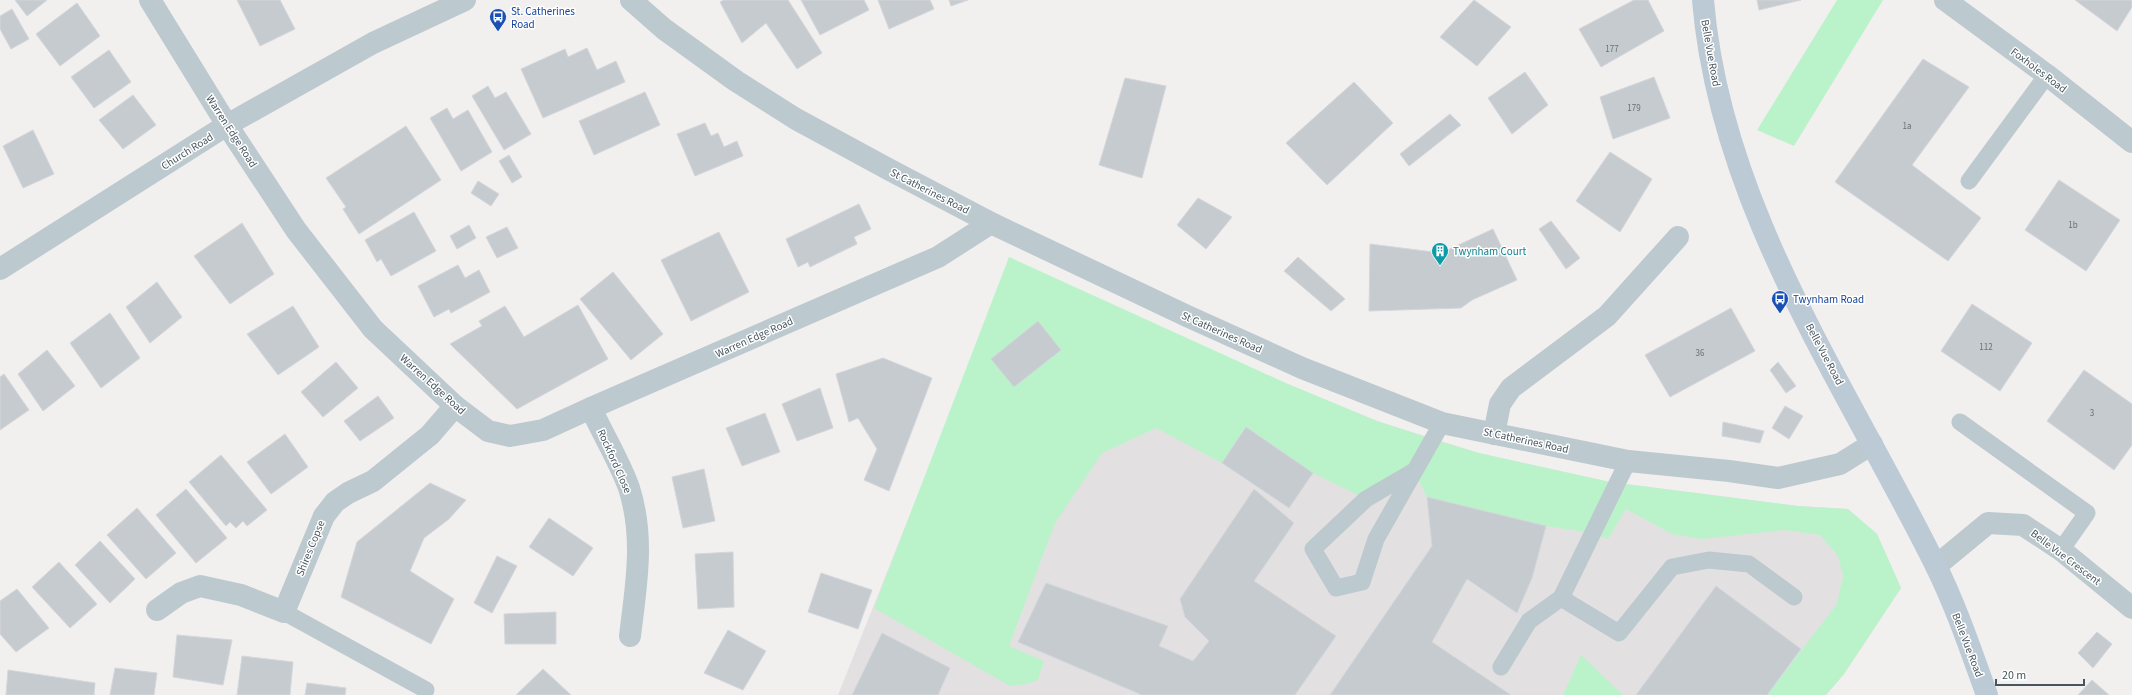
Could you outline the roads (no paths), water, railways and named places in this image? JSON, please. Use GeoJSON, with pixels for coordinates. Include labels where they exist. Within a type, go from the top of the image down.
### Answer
{"type":"FeatureCollection","features":[{"type":"Feature","properties":{"kind":"main road","name":"Belle Vue Road"},"geometry":{"type":"LineString","coordinates":[[1703,0],[1705,19],[1723,117],[1742,176],[1780,270],[1936,566],[1987,695]]}},
{"type":"Feature","properties":{"kind":"street","name":"Warren Edge Road"},"geometry":{"type":"LineString","coordinates":[[150,0],[227,125],[296,230],[374,328],[455,406],[488,430],[510,436],[544,430],[590,408],[938,256],[991,222]]}},
{"type":"Feature","properties":{"kind":"street","name":"Church Road"},"geometry":{"type":"LineString","coordinates":[[0,269],[227,125],[373,43],[465,0]]}},
{"type":"Feature","properties":{"kind":"street","name":"St Catherines Road"},"geometry":{"type":"LineString","coordinates":[[631,0],[664,29],[736,81],[789,115],[890,170],[991,222],[1194,320],[1302,368],[1442,423],[1628,462],[1729,471],[1778,478],[1840,464],[1872,444]]}},
{"type":"Feature","properties":{"kind":"street","name":"Foxholes Road"},"geometry":{"type":"LineString","coordinates":[[1945,0],[2047,75],[2132,142]]}},
{"type":"Feature","properties":{"kind":"street"},"geometry":{"type":"LineString","coordinates":[[1494,434],[1500,404],[1511,388],[1607,316],[1678,237]]}},
{"type":"Feature","properties":{"kind":"street","name":"Shires Copse"},"geometry":{"type":"LineString","coordinates":[[284,612],[324,516],[348,492],[373,482],[430,435],[455,406]]}},
{"type":"Feature","properties":{"kind":"street","name":"Rockford Close"},"geometry":{"type":"LineString","coordinates":[[590,408],[628,486],[635,510],[639,539],[636,585],[630,636]]}},
{"type":"Feature","properties":{"kind":"street","name":"Belle Vue Crescent"},"geometry":{"type":"LineString","coordinates":[[1936,566],[1988,523],[2023,524],[2061,550],[2132,608]]}},
{"type":"Feature","properties":{"kind":"street"},"geometry":{"type":"LineString","coordinates":[[157,610],[181,593],[200,586],[242,595],[284,612]]}},
{"type":"Feature","properties":{"kind":"lane"},"geometry":{"type":"LineString","coordinates":[[1969,181],[2047,75]]}},
{"type":"Feature","properties":{"kind":"lane"},"geometry":{"type":"LineString","coordinates":[[1960,422],[2087,513],[2061,550]]}},
{"type":"Feature","properties":{"kind":"lane"},"geometry":{"type":"LineString","coordinates":[[1414,471],[1366,500],[1314,548],[1336,588],[1362,582],[1376,539],[1442,423]]}},
{"type":"Feature","properties":{"kind":"lane"},"geometry":{"type":"LineString","coordinates":[[1502,668],[1529,621],[1561,598],[1628,462]]}},
{"type":"Feature","properties":{"kind":"lane"},"geometry":{"type":"LineString","coordinates":[[1561,598],[1619,633],[1672,567],[1709,560],[1750,564],[1794,597]]}},
{"type":"Feature","properties":{"kind":"lane"},"geometry":{"type":"LineString","coordinates":[[284,612],[426,690]]}},
{"type":"Feature","properties":{"kind":"place","name":"St. Catherines Road"},"geometry":{"type":"Point","coordinates":[498,32]}},
{"type":"Feature","properties":{"kind":"place","name":"Twynham Court"},"geometry":{"type":"Point","coordinates":[1440,266]}},
{"type":"Feature","properties":{"kind":"place","name":"Twynham Road"},"geometry":{"type":"Point","coordinates":[1780,314]}}]}
